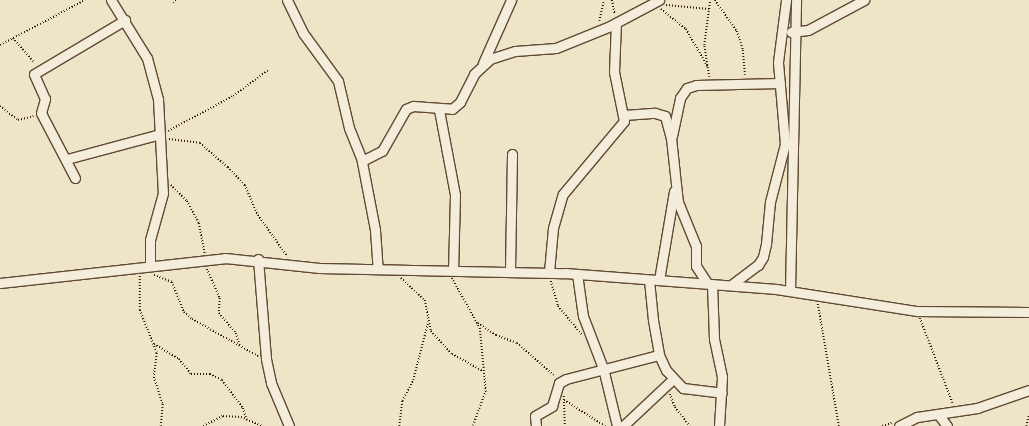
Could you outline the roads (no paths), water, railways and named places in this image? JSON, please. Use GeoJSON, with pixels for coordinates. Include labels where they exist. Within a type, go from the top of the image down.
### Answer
{"type":"FeatureCollection","features":[{"type":"Feature","properties":{"kind":"street"},"geometry":{"type":"LineString","coordinates":[[111,0],[138,40],[154,76],[161,136],[163,193],[150,240],[151,270]]}},
{"type":"Feature","properties":{"kind":"street"},"geometry":{"type":"LineString","coordinates":[[286,0],[299,26],[338,81],[348,128],[362,161],[375,230],[378,269]]}},
{"type":"Feature","properties":{"kind":"street"},"geometry":{"type":"LineString","coordinates":[[362,161],[382,150],[406,109],[413,106],[440,110],[452,109],[460,102],[483,63],[511,0]]}},
{"type":"Feature","properties":{"kind":"street"},"geometry":{"type":"LineString","coordinates":[[483,63],[514,51],[556,48],[616,23],[659,0]]}},
{"type":"Feature","properties":{"kind":"street"},"geometry":{"type":"LineString","coordinates":[[731,285],[764,257],[770,202],[785,144],[778,62],[784,32],[786,0]]}},
{"type":"Feature","properties":{"kind":"street"},"geometry":{"type":"LineString","coordinates":[[790,291],[796,0]]}},
{"type":"Feature","properties":{"kind":"street"},"geometry":{"type":"LineString","coordinates":[[784,32],[808,30],[864,0]]}},
{"type":"Feature","properties":{"kind":"street"},"geometry":{"type":"LineString","coordinates":[[74,178],[67,159],[41,110],[45,99],[34,76],[39,69],[125,20]]}},
{"type":"Feature","properties":{"kind":"street"},"geometry":{"type":"LineString","coordinates":[[549,272],[553,228],[563,194],[618,132],[624,115],[614,72],[616,23]]}},
{"type":"Feature","properties":{"kind":"street"},"geometry":{"type":"LineString","coordinates":[[671,138],[680,98],[687,88],[710,85],[780,83]]}},
{"type":"Feature","properties":{"kind":"street"},"geometry":{"type":"LineString","coordinates":[[440,110],[456,195],[449,269]]}},
{"type":"Feature","properties":{"kind":"street"},"geometry":{"type":"LineString","coordinates":[[624,115],[662,114],[671,138],[675,190],[696,246],[696,266],[709,283],[714,339],[722,377],[719,426]]}},
{"type":"Feature","properties":{"kind":"street"},"geometry":{"type":"LineString","coordinates":[[67,159],[161,136]]}},
{"type":"Feature","properties":{"kind":"street"},"geometry":{"type":"LineString","coordinates":[[510,270],[512,154]]}},
{"type":"Feature","properties":{"kind":"street"},"geometry":{"type":"LineString","coordinates":[[659,280],[665,232],[675,190]]}},
{"type":"Feature","properties":{"kind":"street"},"geometry":{"type":"LineString","coordinates":[[0,283],[138,267],[151,270],[205,259],[258,259],[294,265],[378,269],[510,270],[549,272],[709,283],[790,291],[917,311],[1029,312]]}},
{"type":"Feature","properties":{"kind":"street"},"geometry":{"type":"LineString","coordinates":[[258,259],[266,359],[271,383],[289,426]]}},
{"type":"Feature","properties":{"kind":"street"},"geometry":{"type":"LineString","coordinates":[[578,274],[583,316],[603,368],[617,426]]}},
{"type":"Feature","properties":{"kind":"street"},"geometry":{"type":"LineString","coordinates":[[649,280],[659,355],[670,382],[683,388],[722,393]]}},
{"type":"Feature","properties":{"kind":"street"},"geometry":{"type":"LineString","coordinates":[[536,426],[535,416],[552,406],[559,383],[603,368],[659,355]]}},
{"type":"Feature","properties":{"kind":"street"},"geometry":{"type":"LineString","coordinates":[[623,426],[670,382]]}},
{"type":"Feature","properties":{"kind":"street"},"geometry":{"type":"LineString","coordinates":[[899,426],[917,417],[977,408],[1029,390]]}},
{"type":"Feature","properties":{"kind":"street"},"geometry":{"type":"LineString","coordinates":[[938,414],[947,426]]}}]}
